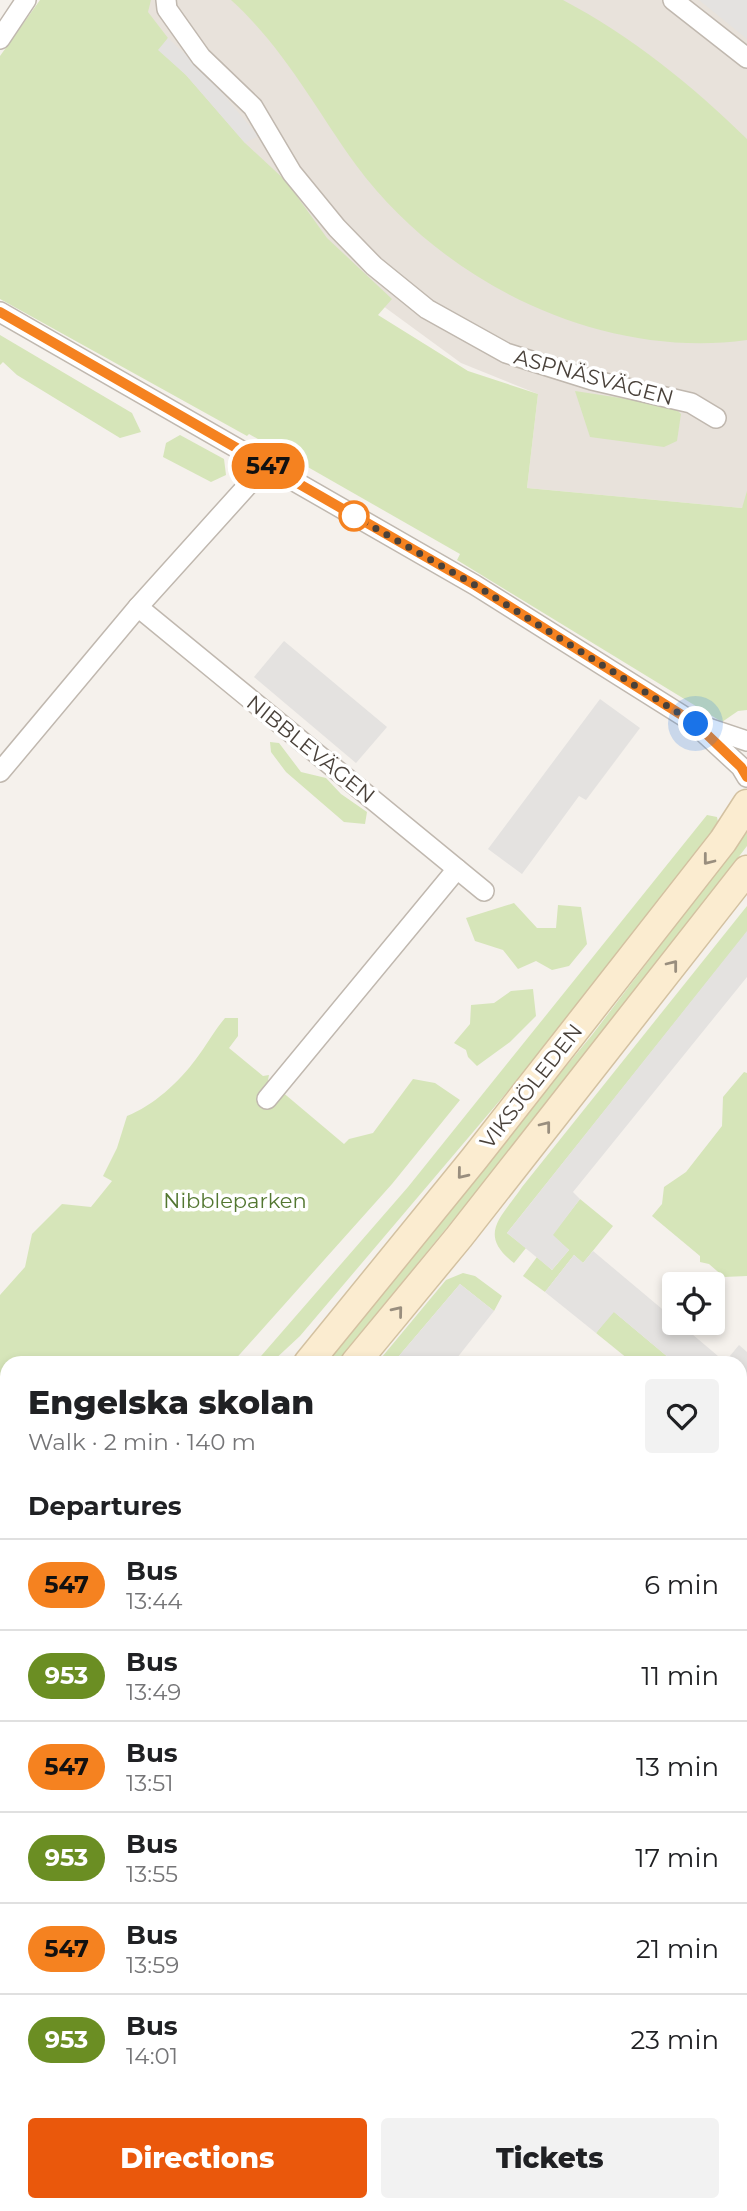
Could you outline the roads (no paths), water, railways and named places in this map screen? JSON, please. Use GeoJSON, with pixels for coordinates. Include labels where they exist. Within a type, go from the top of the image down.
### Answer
{"type":"FeatureCollection","features":[{"type":"Feature","properties":{"kind":"main road","name":"VIKSJÖLEDEN"},"geometry":{"type":"LineString","coordinates":[[314,1356],[474,1159],[723,841],[747,804]]}},
{"type":"Feature","properties":{"kind":"main road","name":"VIKSJÖLEDEN"},"geometry":{"type":"LineString","coordinates":[[361,1356],[458,1237],[747,870]]}},
{"type":"Feature","properties":{"kind":"street"},"geometry":{"type":"LineString","coordinates":[[0,39],[26,0]]}},
{"type":"Feature","properties":{"kind":"street","name":"ASPNÄSVÄGEN"},"geometry":{"type":"LineString","coordinates":[[166,0],[167,9],[201,57],[253,107],[292,173],[337,228],[374,266],[427,309],[506,353],[592,380],[691,403],[716,418]]}},
{"type":"Feature","properties":{"kind":"street"},"geometry":{"type":"LineString","coordinates":[[673,0],[747,58]]}},
{"type":"Feature","properties":{"kind":"street"},"geometry":{"type":"LineString","coordinates":[[0,312],[475,585],[696,724],[741,767],[747,777]]}},
{"type":"Feature","properties":{"kind":"street"},"geometry":{"type":"LineString","coordinates":[[0,772],[138,607],[265,465]]}},
{"type":"Feature","properties":{"kind":"street","name":"NIBBLEVÄGEN"},"geometry":{"type":"LineString","coordinates":[[138,607],[484,891]]}},
{"type":"Feature","properties":{"kind":"street"},"geometry":{"type":"LineString","coordinates":[[696,724],[747,741]]}},
{"type":"Feature","properties":{"kind":"street"},"geometry":{"type":"LineString","coordinates":[[267,1099],[457,869]]}},
{"type":"Feature","properties":{"kind":"park label","name":"Nibbleparken"},"geometry":{"type":"Point","coordinates":[235,1200]}}]}
